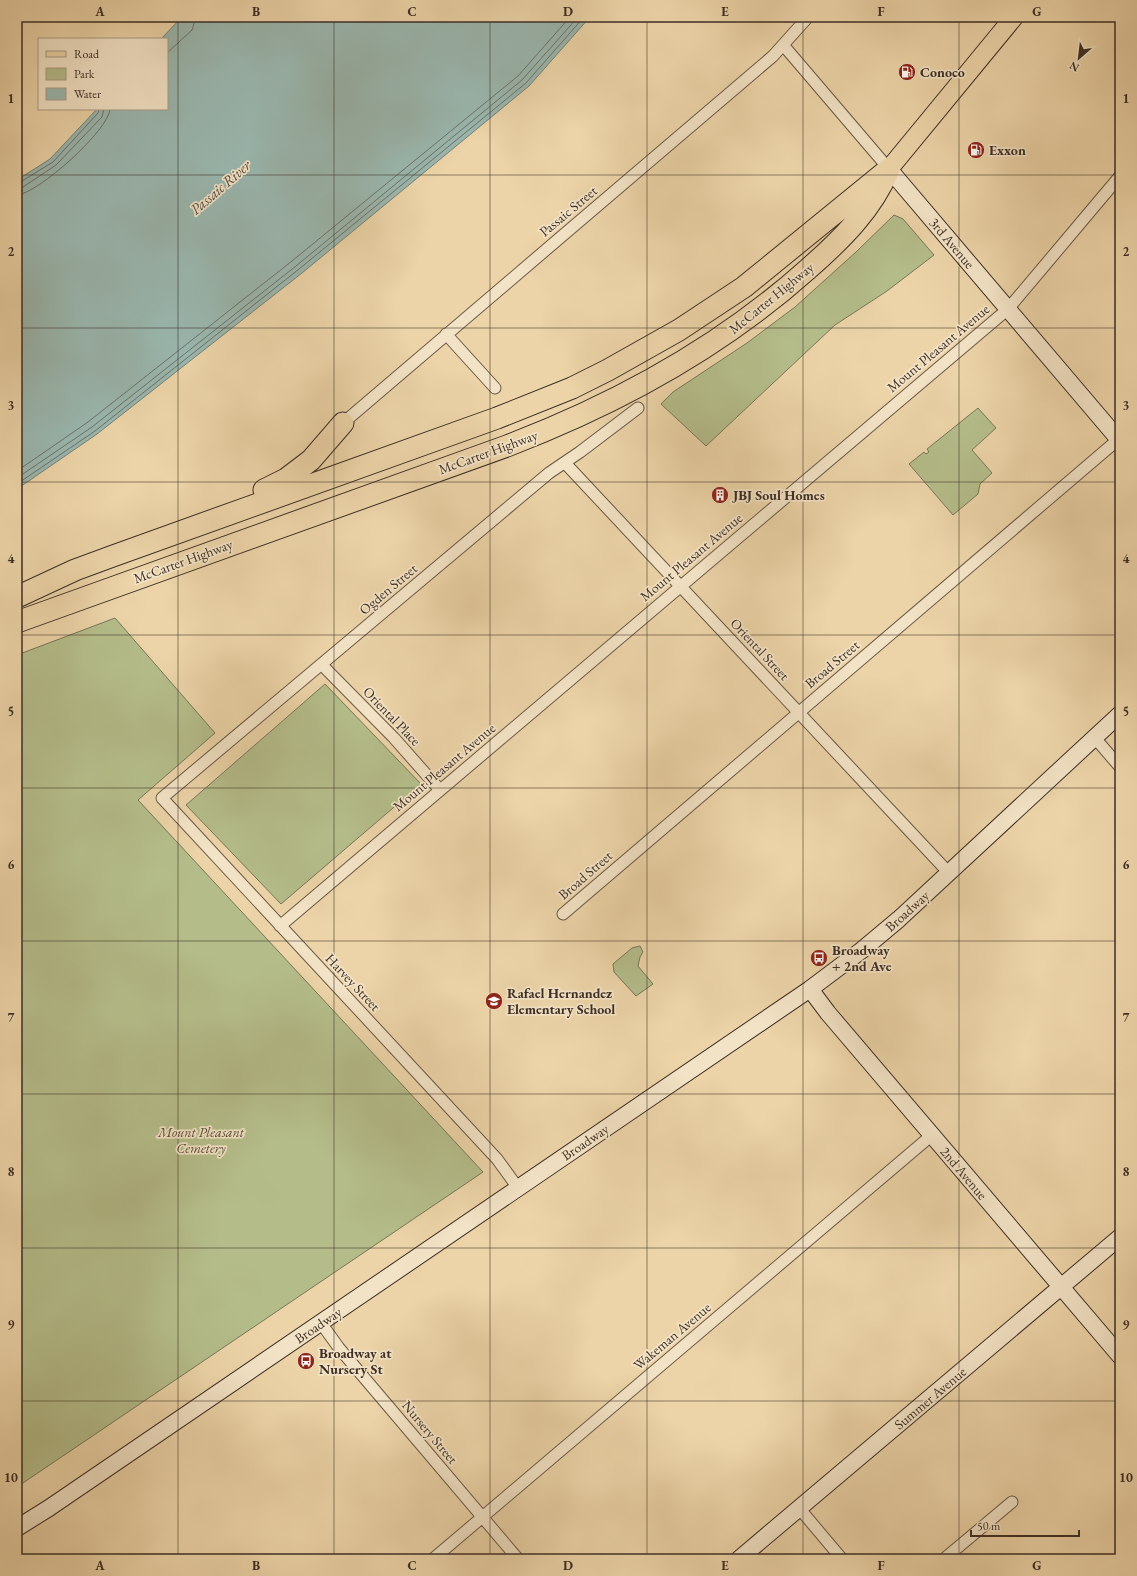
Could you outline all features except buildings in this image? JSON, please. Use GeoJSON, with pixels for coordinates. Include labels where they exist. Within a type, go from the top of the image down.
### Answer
{"type":"FeatureCollection","features":[{"type":"Feature","properties":{"kind":"highway","name":"McCarter Highway"},"geometry":{"type":"LineString","coordinates":[[17,597],[75,570],[498,418],[572,388],[608,370],[679,330],[738,291],[889,169]]}},
{"type":"Feature","properties":{"kind":"highway","name":"McCarter Highway"},"geometry":{"type":"LineString","coordinates":[[17,622],[507,446],[577,418],[623,395],[659,376],[728,333],[794,281],[825,254],[860,218],[873,200],[889,169]]}},
{"type":"Feature","properties":{"kind":"highway"},"geometry":{"type":"LineString","coordinates":[[191,528],[286,479],[318,454],[343,423]]}},
{"type":"Feature","properties":{"kind":"main road","name":"McCarter Highway"},"geometry":{"type":"LineString","coordinates":[[889,169],[1014,17]]}},
{"type":"Feature","properties":{"kind":"main road","name":"3rd Avenue"},"geometry":{"type":"LineString","coordinates":[[889,169],[1119,439]]}},
{"type":"Feature","properties":{"kind":"main road","name":"Broadway"},"geometry":{"type":"LineString","coordinates":[[17,1528],[49,1508],[322,1323],[810,989],[880,935],[1120,714]]}},
{"type":"Feature","properties":{"kind":"main road","name":"2nd Avenue"},"geometry":{"type":"LineString","coordinates":[[810,989],[828,1013],[1120,1356]]}},
{"type":"Feature","properties":{"kind":"main road","name":"Summer Avenue"},"geometry":{"type":"LineString","coordinates":[[740,1559],[1120,1237]]}},
{"type":"Feature","properties":{"kind":"street","name":"Passaic Street"},"geometry":{"type":"LineString","coordinates":[[343,423],[784,46],[808,17]]}},
{"type":"Feature","properties":{"kind":"street","name":"3rd Avenue"},"geometry":{"type":"LineString","coordinates":[[784,46],[889,169]]}},
{"type":"Feature","properties":{"kind":"street","name":"Mount Pleasant Avenue"},"geometry":{"type":"LineString","coordinates":[[280,926],[1008,309],[1120,176]]}},
{"type":"Feature","properties":{"kind":"street"},"geometry":{"type":"LineString","coordinates":[[446,334],[495,388]]}},
{"type":"Feature","properties":{"kind":"street","name":"Ogden Street"},"geometry":{"type":"LineString","coordinates":[[162,798],[549,473],[565,463],[638,408]]}},
{"type":"Feature","properties":{"kind":"street","name":"Broad Street"},"geometry":{"type":"LineString","coordinates":[[563,914],[1119,439]]}},
{"type":"Feature","properties":{"kind":"street","name":"Oriental Street"},"geometry":{"type":"LineString","coordinates":[[565,463],[949,873]]}},
{"type":"Feature","properties":{"kind":"street","name":"Oriental Place"},"geometry":{"type":"LineString","coordinates":[[322,665],[394,738],[440,790]]}},
{"type":"Feature","properties":{"kind":"street"},"geometry":{"type":"LineString","coordinates":[[1095,738],[1120,767]]}},
{"type":"Feature","properties":{"kind":"street","name":"Harvey Street"},"geometry":{"type":"LineString","coordinates":[[162,798],[497,1159],[518,1188]]}},
{"type":"Feature","properties":{"kind":"street","name":"Wakeman Avenue"},"geometry":{"type":"LineString","coordinates":[[432,1559],[932,1135]]}},
{"type":"Feature","properties":{"kind":"street","name":"Nursery Street"},"geometry":{"type":"LineString","coordinates":[[322,1323],[339,1348],[518,1559]]}},
{"type":"Feature","properties":{"kind":"street"},"geometry":{"type":"LineString","coordinates":[[944,1559],[1012,1502]]}},
{"type":"Feature","properties":{"kind":"street"},"geometry":{"type":"LineString","coordinates":[[799,1508],[842,1559]]}},
{"type":"Feature","properties":{"kind":"green space"},"geometry":{"type":"Polygon","coordinates":[[[894,215],[903,219],[934,255],[887,291],[835,325],[706,446],[661,404],[673,392],[747,343],[795,307],[856,252],[894,215]]]}},
{"type":"Feature","properties":{"kind":"green space"},"geometry":{"type":"Polygon","coordinates":[[[978,408],[996,428],[972,450],[992,473],[980,484],[978,494],[953,515],[909,464],[924,452],[926,454],[929,452],[927,449],[978,408]]]}},
{"type":"Feature","properties":{"kind":"green space","name":"Mount Pleasant Cemetery"},"geometry":{"type":"Polygon","coordinates":[[[115,618],[215,733],[138,800],[483,1172],[17,1487],[17,655],[115,618]]]}},
{"type":"Feature","properties":{"kind":"green space"},"geometry":{"type":"Polygon","coordinates":[[[325,684],[421,784],[281,904],[186,805],[325,684]]]}},
{"type":"Feature","properties":{"kind":"green space"},"geometry":{"type":"Polygon","coordinates":[[[640,946],[643,952],[638,966],[653,984],[636,996],[614,972],[613,964],[632,948],[640,946]]]}},
{"type":"Feature","properties":{"kind":"water","name":"Passaic River"},"geometry":{"type":"Polygon","coordinates":[[[182,17],[590,17],[529,86],[302,273],[97,434],[17,489],[17,180],[50,159],[96,110],[168,110],[168,38],[162,38],[182,17]]]}},
{"type":"Feature","properties":{"kind":"place","name":"Conoco"},"geometry":{"type":"Point","coordinates":[907,72]}},
{"type":"Feature","properties":{"kind":"place","name":"Exxon"},"geometry":{"type":"Point","coordinates":[976,150]}},
{"type":"Feature","properties":{"kind":"place","name":"JBJ Soul Homes"},"geometry":{"type":"Point","coordinates":[720,495]}},
{"type":"Feature","properties":{"kind":"place","name":"Broadway + 2nd Ave"},"geometry":{"type":"Point","coordinates":[819,958]}},
{"type":"Feature","properties":{"kind":"place","name":"Rafael Hernandez Elementary School"},"geometry":{"type":"Point","coordinates":[494,1001]}},
{"type":"Feature","properties":{"kind":"place","name":"Broadway at Nursery St"},"geometry":{"type":"Point","coordinates":[306,1361]}}]}
